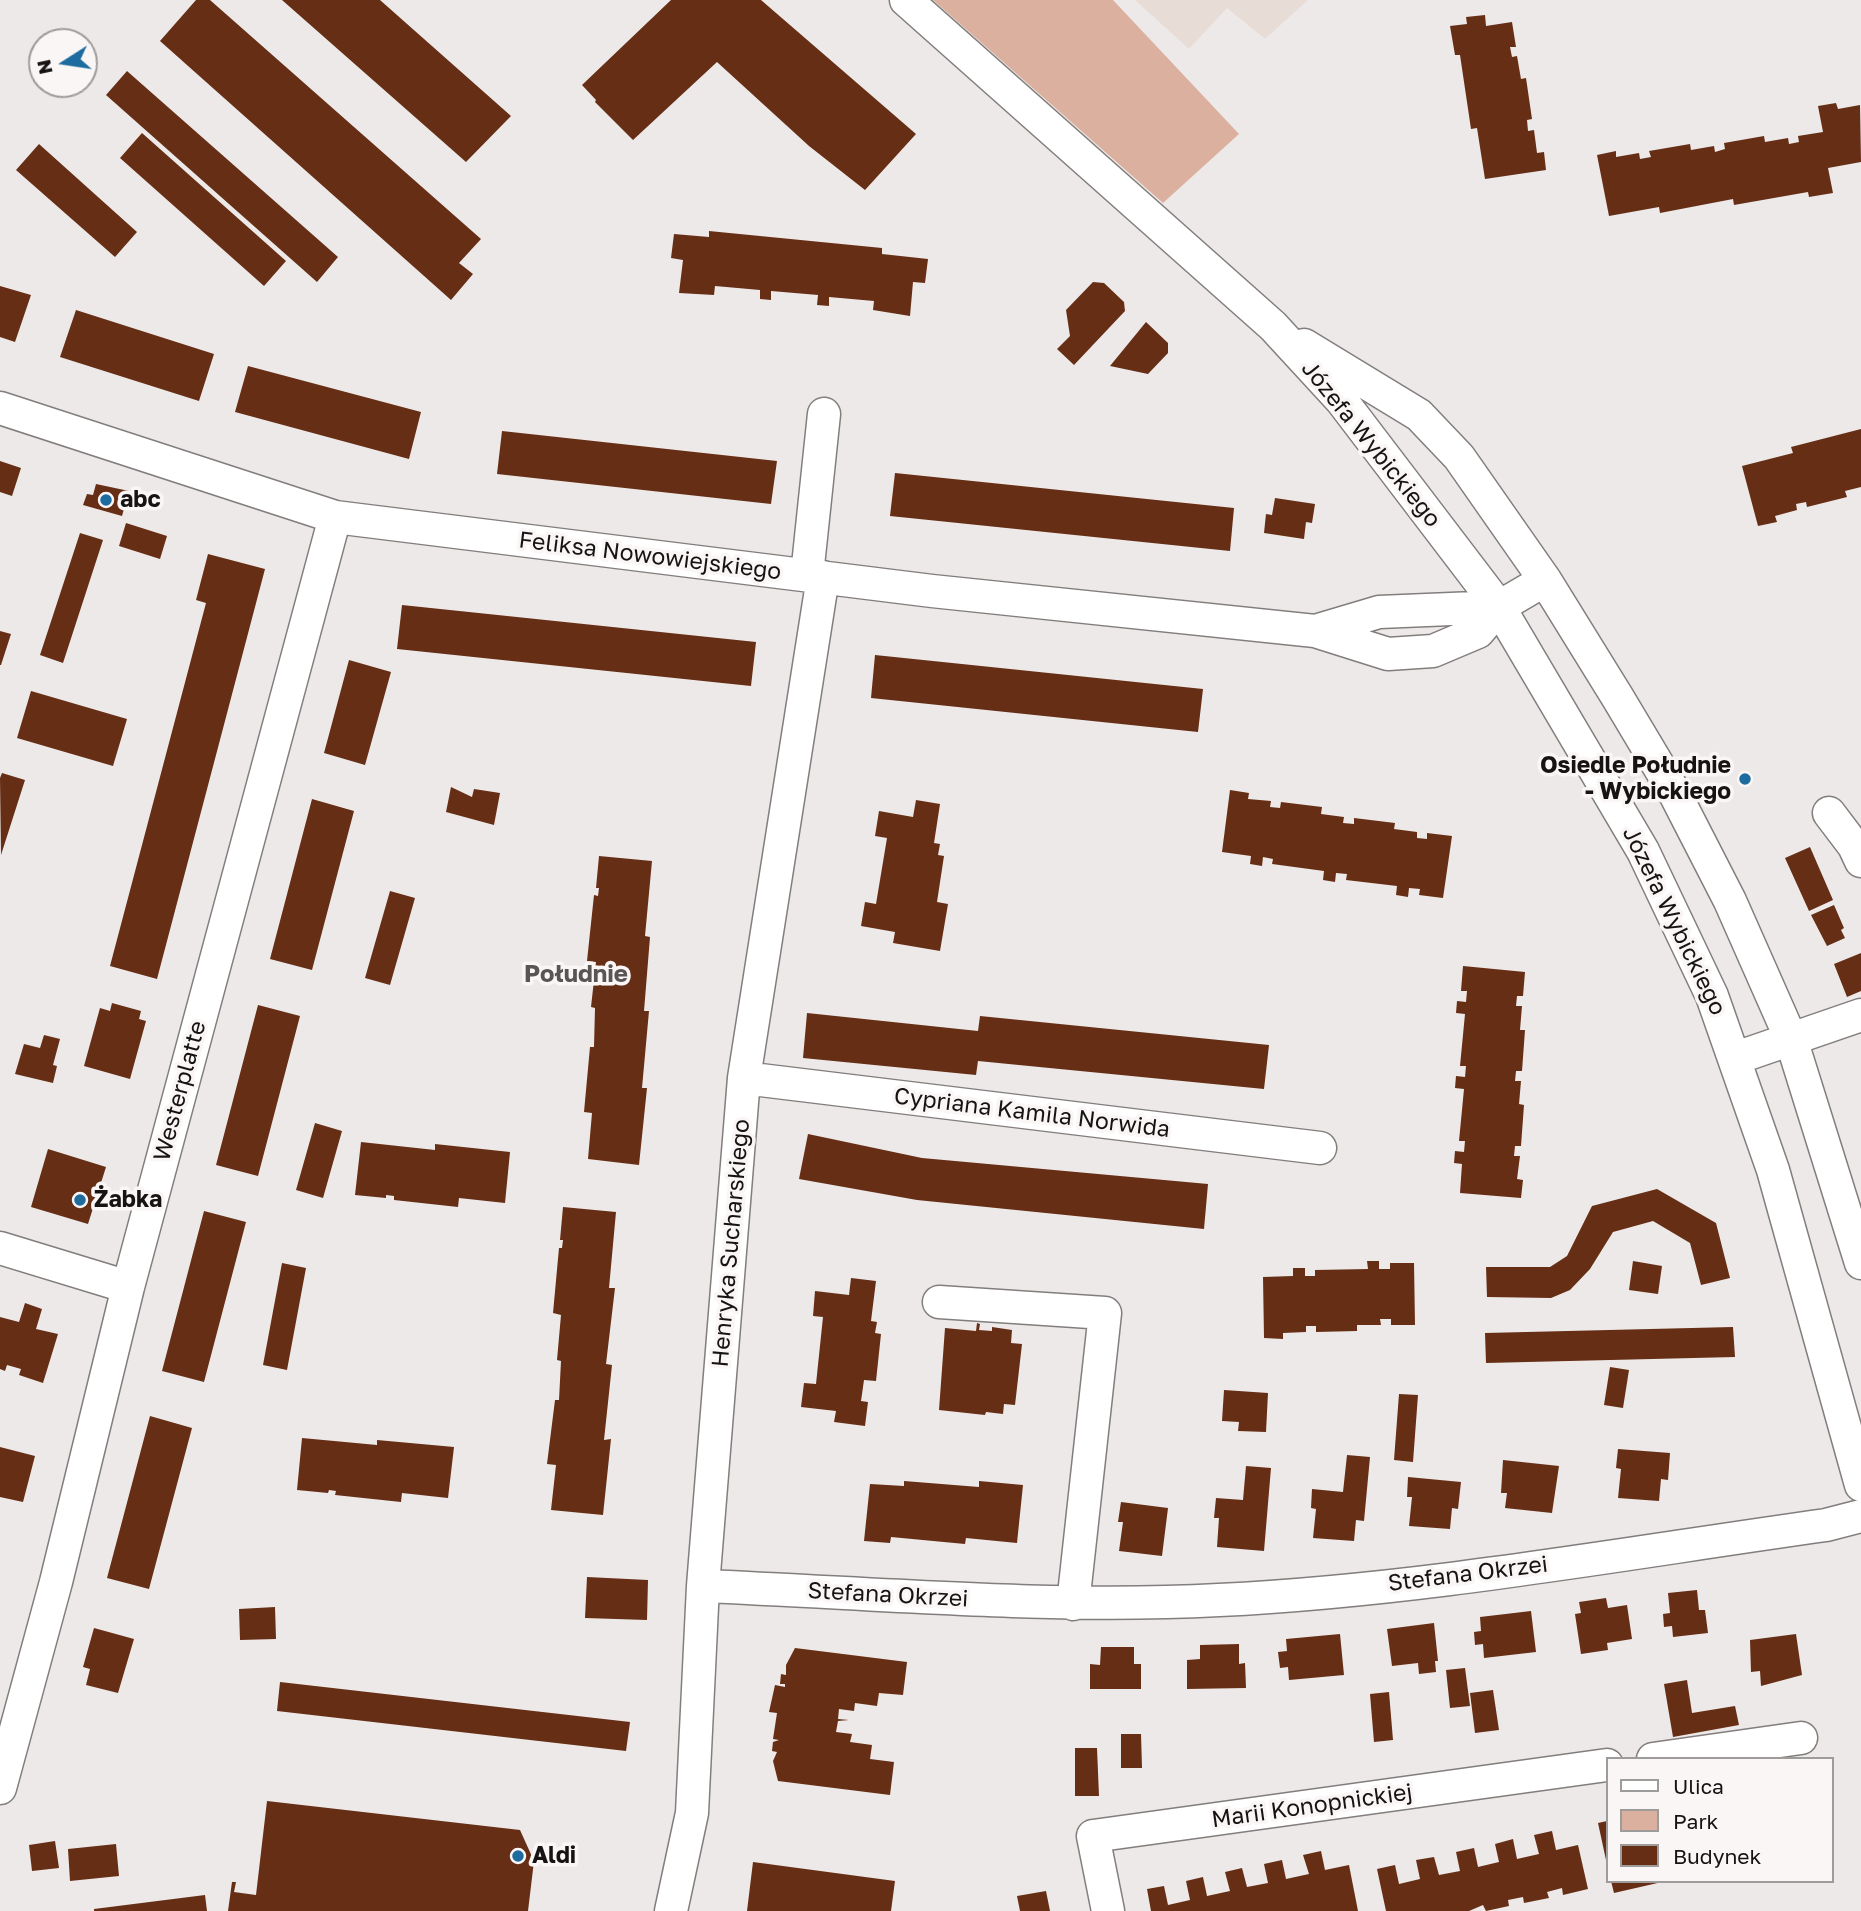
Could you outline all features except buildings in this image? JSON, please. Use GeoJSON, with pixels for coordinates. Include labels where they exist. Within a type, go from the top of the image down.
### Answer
{"type":"FeatureCollection","features":[{"type":"Feature","properties":{"kind":"street","name":"Józefa Wybickiego"},"geometry":{"type":"LineString","coordinates":[[906,0],[1273,326],[1342,401],[1499,607],[1643,851],[1680,924],[1736,1058],[1773,1170],[1861,1485]]}},
{"type":"Feature","properties":{"kind":"street","name":"Józefa Wybickiego"},"geometry":{"type":"LineString","coordinates":[[1273,326],[1419,415],[1459,457],[1545,580],[1673,790],[1730,901],[1791,1039],[1860,1259]]}},
{"type":"Feature","properties":{"kind":"street","name":"Feliksa Nowowiejskiego"},"geometry":{"type":"LineString","coordinates":[[0,408],[335,517],[815,576],[1315,631],[1388,654],[1433,651],[1478,632],[1499,607],[1545,580]]}},
{"type":"Feature","properties":{"kind":"street","name":"Henryka Sucharskiego"},"geometry":{"type":"LineString","coordinates":[[671,1911],[692,1813],[703,1586],[744,1078],[815,576],[824,414]]}},
{"type":"Feature","properties":{"kind":"street","name":"Westerplatte"},"geometry":{"type":"LineString","coordinates":[[0,1788],[56,1582],[128,1287],[335,517]]}},
{"type":"Feature","properties":{"kind":"street","name":"Feliksa Nowowiejskiego"},"geometry":{"type":"LineString","coordinates":[[1315,631],[1379,612],[1499,607]]}},
{"type":"Feature","properties":{"kind":"street"},"geometry":{"type":"LineString","coordinates":[[1829,813],[1854,846],[1861,861]]}},
{"type":"Feature","properties":{"kind":"street"},"geometry":{"type":"LineString","coordinates":[[1736,1058],[1861,1015]]}},
{"type":"Feature","properties":{"kind":"street","name":"Cypriana Kamila Norwida"},"geometry":{"type":"LineString","coordinates":[[744,1078],[1320,1148]]}},
{"type":"Feature","properties":{"kind":"street"},"geometry":{"type":"LineString","coordinates":[[0,1248],[128,1287]]}},
{"type":"Feature","properties":{"kind":"street"},"geometry":{"type":"LineString","coordinates":[[939,1302],[1105,1313],[1073,1604]]}},
{"type":"Feature","properties":{"kind":"street","name":"Stefana Okrzei"},"geometry":{"type":"LineString","coordinates":[[703,1586],[1073,1604],[1219,1600],[1358,1588],[1826,1525],[1861,1516]]}},
{"type":"Feature","properties":{"kind":"street"},"geometry":{"type":"LineString","coordinates":[[1667,1757],[1801,1738]]}},
{"type":"Feature","properties":{"kind":"street","name":"Marii Konopnickiej"},"geometry":{"type":"LineString","coordinates":[[1108,1911],[1093,1836],[1605,1765]]}},
{"type":"Feature","properties":{"kind":"shaded area"},"geometry":{"type":"Polygon","coordinates":[[[1135,0],[1308,0],[1265,39],[1227,8],[1189,49],[1135,0]]]}},
{"type":"Feature","properties":{"kind":"green space"},"geometry":{"type":"Polygon","coordinates":[[[933,0],[1113,0],[1239,134],[1163,203],[933,0]]]}},
{"type":"Feature","properties":{"kind":"place","name":"abc"},"geometry":{"type":"Point","coordinates":[106,500]}},
{"type":"Feature","properties":{"kind":"place","name":"Osiedle Południe - Wybickiego"},"geometry":{"type":"Point","coordinates":[1745,779]}},
{"type":"Feature","properties":{"kind":"place","name":"Żabka"},"geometry":{"type":"Point","coordinates":[80,1200]}},
{"type":"Feature","properties":{"kind":"place","name":"Aldi"},"geometry":{"type":"Point","coordinates":[518,1856]}},
{"type":"Feature","properties":{"kind":"district","name":"Południe"},"geometry":{"type":"Point","coordinates":[576,974]}}]}
